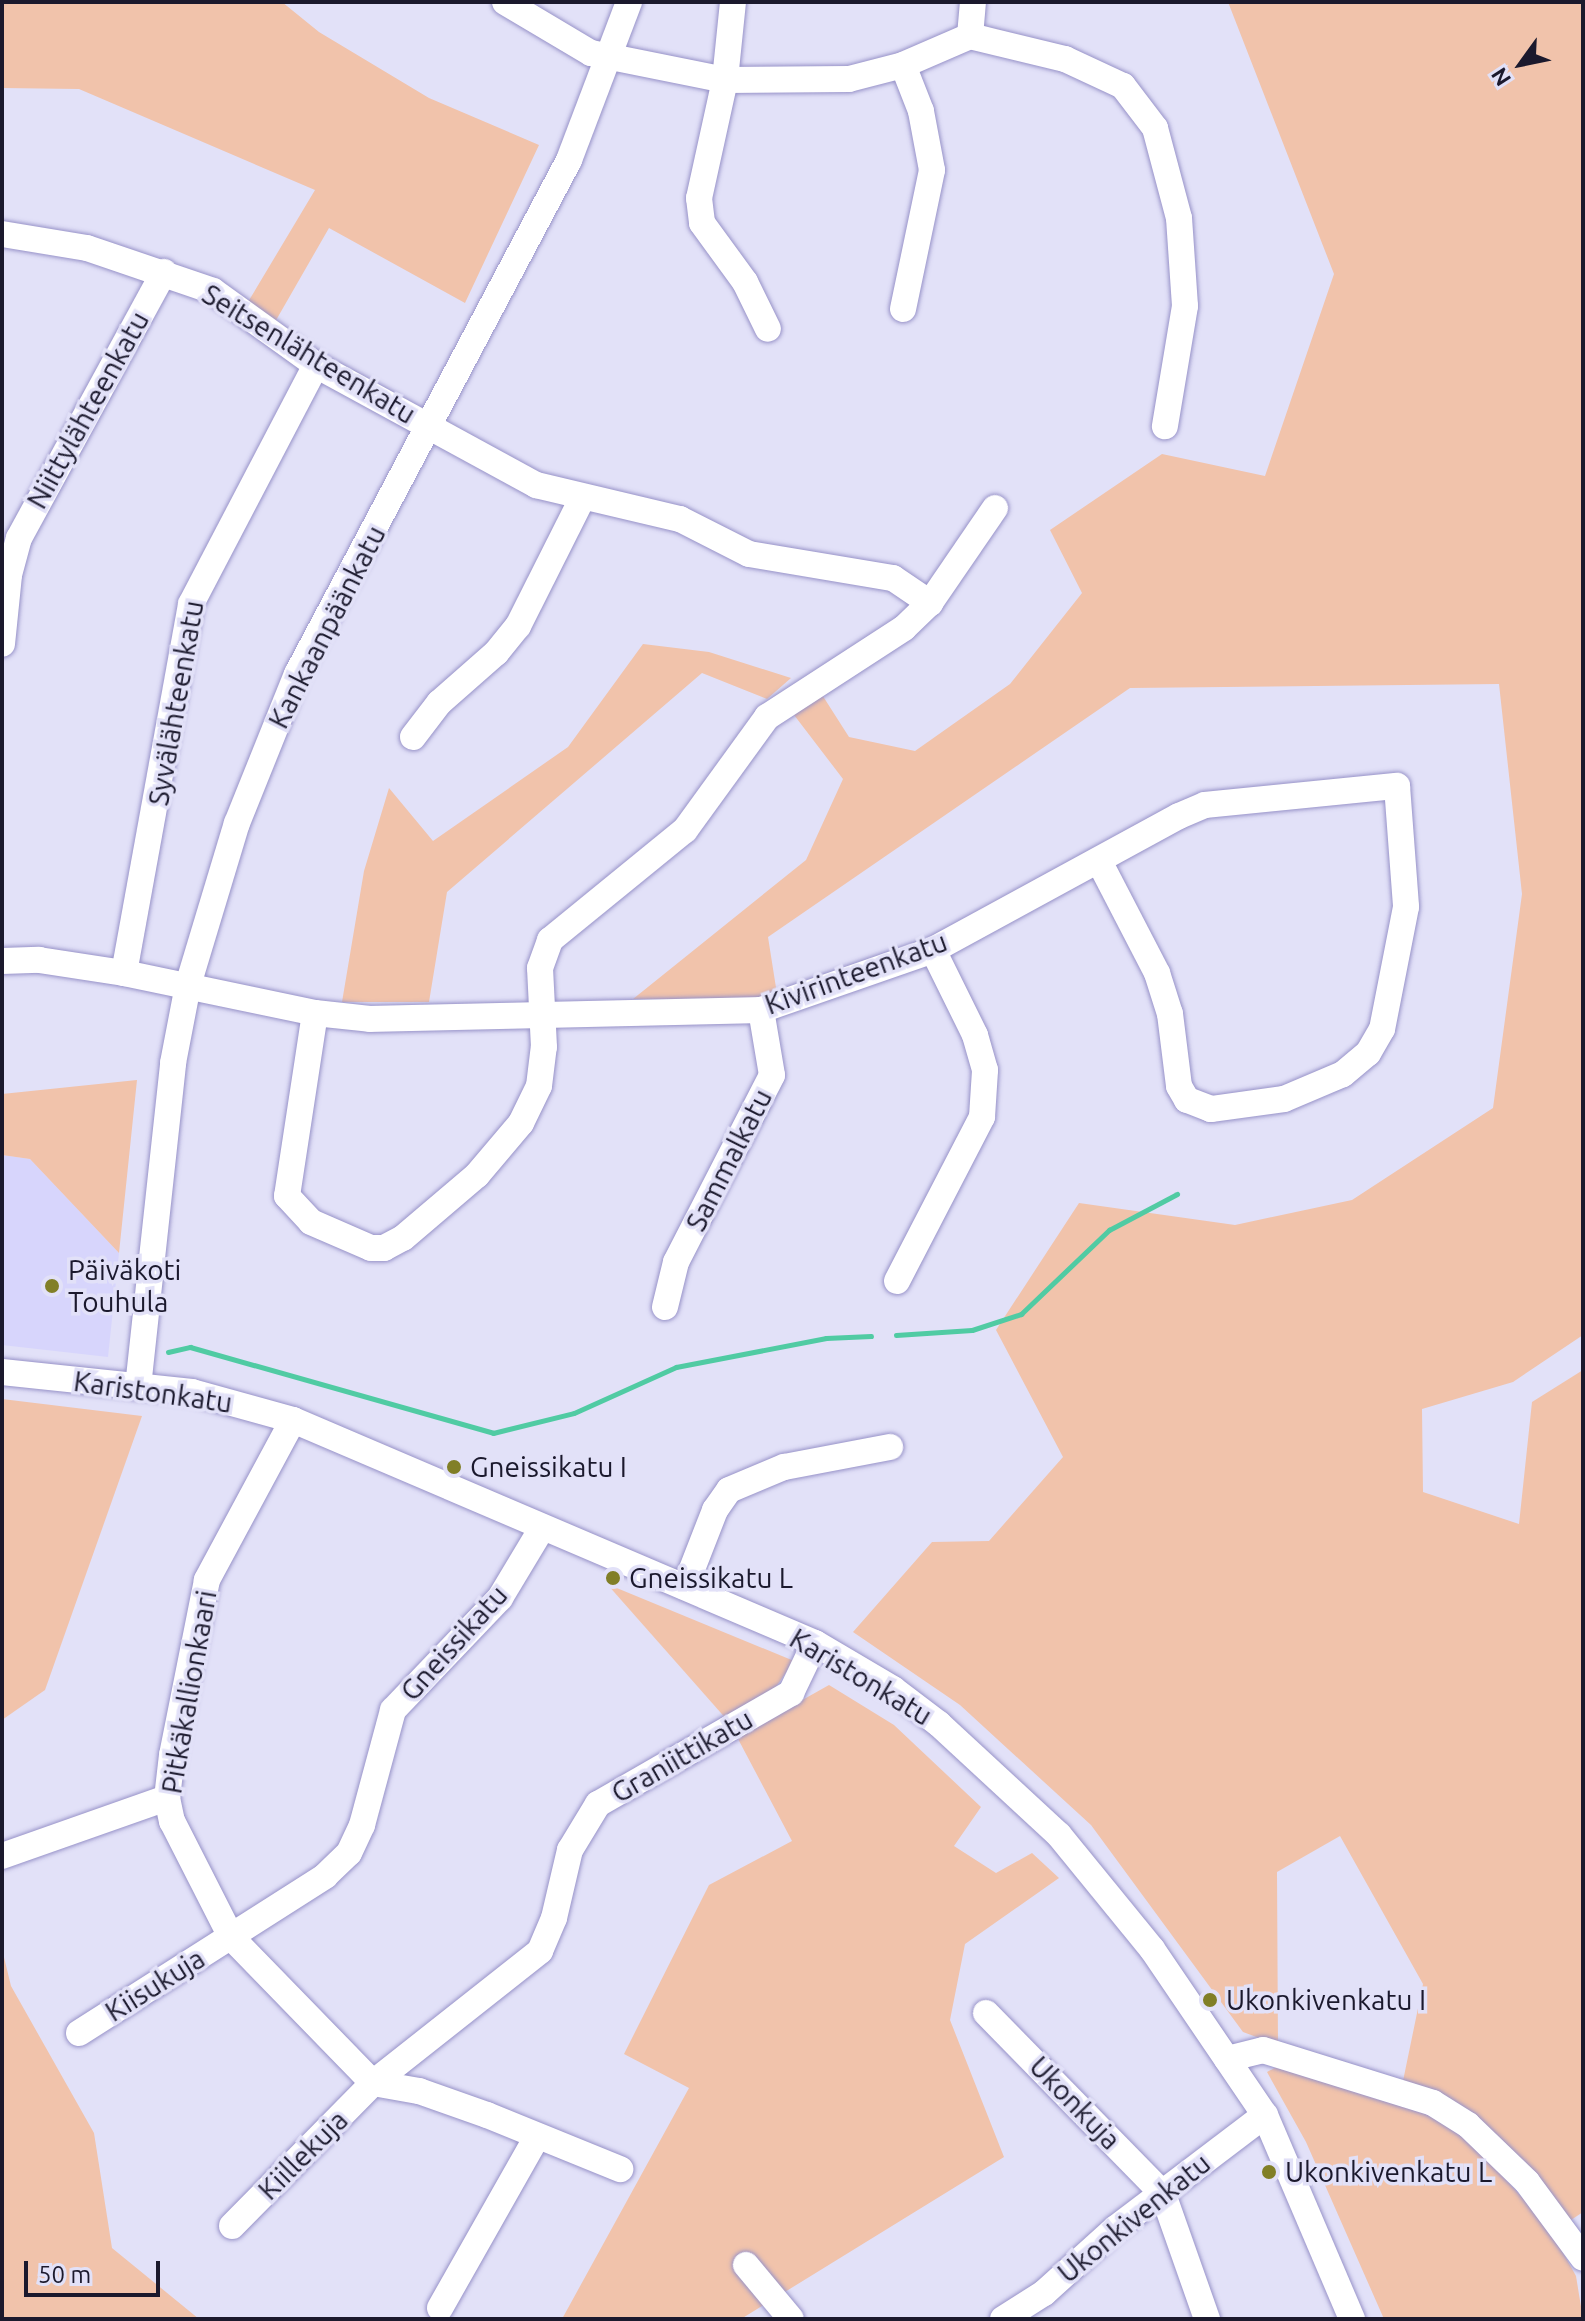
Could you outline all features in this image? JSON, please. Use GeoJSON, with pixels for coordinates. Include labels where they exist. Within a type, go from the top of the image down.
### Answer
{"type":"FeatureCollection","features":[{"type":"Feature","properties":{"kind":"street"},"geometry":{"type":"LineString","coordinates":[[505,2],[591,53],[725,80],[849,79],[903,65],[970,36],[1065,59],[1123,86],[1155,128],[1179,218],[1185,306],[1165,426]]}},
{"type":"Feature","properties":{"kind":"street","name":"Kankaanpäänkatu"},"geometry":{"type":"LineString","coordinates":[[138,1387],[163,1138],[188,985],[217,881],[297,674],[569,160],[611,57],[629,2]]}},
{"type":"Feature","properties":{"kind":"street"},"geometry":{"type":"LineString","coordinates":[[733,2],[725,80],[699,198],[702,223],[745,282],[768,329]]}},
{"type":"Feature","properties":{"kind":"street"},"geometry":{"type":"LineString","coordinates":[[970,36],[973,2]]}},
{"type":"Feature","properties":{"kind":"street"},"geometry":{"type":"LineString","coordinates":[[903,65],[921,111],[932,170],[903,309]]}},
{"type":"Feature","properties":{"kind":"street","name":"Seitsenlähteenkatu"},"geometry":{"type":"LineString","coordinates":[[2,234],[87,248],[213,291],[316,365],[536,485],[582,499],[680,519],[749,554],[893,578],[930,603]]}},
{"type":"Feature","properties":{"kind":"street","name":"Niittylähteenkatu"},"geometry":{"type":"LineString","coordinates":[[2,644],[9,575],[19,538],[164,272]]}},
{"type":"Feature","properties":{"kind":"street","name":"Syvälähteenkatu"},"geometry":{"type":"LineString","coordinates":[[124,973],[191,604],[316,365]]}},
{"type":"Feature","properties":{"kind":"street"},"geometry":{"type":"LineString","coordinates":[[413,737],[439,703],[496,653],[518,626],[582,499]]}},
{"type":"Feature","properties":{"kind":"street"},"geometry":{"type":"LineString","coordinates":[[315,1013],[287,1196],[311,1222],[371,1248],[403,1238],[496,1157],[521,1123],[539,1086],[544,1047],[540,968],[550,940],[685,830],[767,717],[904,628],[930,603],[995,508]]}},
{"type":"Feature","properties":{"kind":"street","name":"Kivirinteenkatu"},"geometry":{"type":"LineString","coordinates":[[2,961],[39,960],[124,973],[315,1013],[409,1019],[761,1010],[933,950],[1099,861],[1205,805],[1397,786],[1406,907],[1382,1029],[1368,1053],[1343,1074],[1284,1099],[1211,1109],[1187,1100],[1179,1086],[1170,1014],[1157,973],[1099,861]]}},
{"type":"Feature","properties":{"kind":"street"},"geometry":{"type":"LineString","coordinates":[[897,1281],[982,1117],[985,1070],[975,1035],[933,950]]}},
{"type":"Feature","properties":{"kind":"street","name":"Sammalkatu"},"geometry":{"type":"LineString","coordinates":[[665,1307],[676,1262],[762,1102],[772,1075],[761,1010]]}},
{"type":"Feature","properties":{"kind":"street","name":"Karistonkatu"},"geometry":{"type":"LineString","coordinates":[[2,1372],[215,1397],[293,1420],[815,1643],[939,1724],[1059,1835],[1099,1878],[1227,2059],[1265,2115],[1352,2319]]}},
{"type":"Feature","properties":{"kind":"street","name":"Pitkäkallionkaari"},"geometry":{"type":"LineString","coordinates":[[293,1420],[207,1580],[167,1798],[172,1821],[231,1937],[373,2083]]}},
{"type":"Feature","properties":{"kind":"street"},"geometry":{"type":"LineString","coordinates":[[685,1587],[715,1510],[729,1490],[784,1467],[890,1447]]}},
{"type":"Feature","properties":{"kind":"street","name":"Gneissikatu"},"geometry":{"type":"LineString","coordinates":[[231,1937],[325,1876],[349,1853],[362,1825],[393,1710],[500,1598],[542,1528]]}},
{"type":"Feature","properties":{"kind":"street","name":"Graniittikatu"},"geometry":{"type":"LineString","coordinates":[[373,2083],[540,1951],[554,1918],[570,1850],[598,1804],[791,1693],[815,1643]]}},
{"type":"Feature","properties":{"kind":"street"},"geometry":{"type":"LineString","coordinates":[[2,1856],[167,1798]]}},
{"type":"Feature","properties":{"kind":"street","name":"Kiisukuja"},"geometry":{"type":"LineString","coordinates":[[79,2033],[231,1937]]}},
{"type":"Feature","properties":{"kind":"street","name":"Ukonkuja"},"geometry":{"type":"LineString","coordinates":[[986,2013],[1163,2194]]}},
{"type":"Feature","properties":{"kind":"street"},"geometry":{"type":"LineString","coordinates":[[1227,2059],[1263,2050],[1433,2103],[1468,2125],[1527,2182],[1583,2258]]}},
{"type":"Feature","properties":{"kind":"street"},"geometry":{"type":"LineString","coordinates":[[373,2083],[419,2091],[620,2169]]}},
{"type":"Feature","properties":{"kind":"street","name":"Kiillekuja"},"geometry":{"type":"LineString","coordinates":[[232,2226],[373,2083]]}},
{"type":"Feature","properties":{"kind":"street","name":"Ukonkivenkatu"},"geometry":{"type":"LineString","coordinates":[[1003,2319],[1044,2293],[1163,2194],[1265,2115]]}},
{"type":"Feature","properties":{"kind":"street"},"geometry":{"type":"LineString","coordinates":[[440,2308],[536,2138]]}},
{"type":"Feature","properties":{"kind":"street"},"geometry":{"type":"LineString","coordinates":[[1163,2194],[1207,2319]]}},
{"type":"Feature","properties":{"kind":"street"},"geometry":{"type":"LineString","coordinates":[[746,2265],[791,2319]]}},
{"type":"Feature","properties":{"kind":"shaded area"},"geometry":{"type":"Polygon","coordinates":[[[2,2],[282,2],[319,32],[429,98],[539,145],[465,303],[329,228],[275,322],[248,302],[315,190],[79,89],[2,88],[2,2]]]}},
{"type":"Feature","properties":{"kind":"shaded area"},"geometry":{"type":"Polygon","coordinates":[[[1228,2],[1583,2],[1583,1335],[1513,1382],[1422,1409],[1423,1492],[1519,1524],[1532,1402],[1583,1370],[1583,2212],[1571,2220],[1403,2081],[1423,1984],[1340,1836],[1277,1872],[1278,2045],[1243,2032],[1091,1825],[960,1705],[853,1632],[932,1542],[989,1541],[1063,1457],[996,1330],[1079,1203],[1235,1225],[1352,1200],[1493,1108],[1522,894],[1499,684],[1130,688],[768,937],[777,994],[757,1000],[633,999],[806,860],[843,779],[791,711],[819,690],[849,737],[915,751],[1010,684],[1082,593],[1050,530],[1162,454],[1265,476],[1334,274],[1228,2]]]}},
{"type":"Feature","properties":{"kind":"shaded area"},"geometry":{"type":"Polygon","coordinates":[[[643,644],[709,652],[791,678],[767,699],[702,673],[447,892],[429,1002],[342,1002],[364,871],[389,788],[433,841],[568,747],[643,644]]]}},
{"type":"Feature","properties":{"kind":"shaded area"},"geometry":{"type":"Polygon","coordinates":[[[137,1080],[119,1253],[30,1159],[2,1155],[2,1094],[137,1080]]]}},
{"type":"Feature","properties":{"kind":"shaded area"},"geometry":{"type":"Polygon","coordinates":[[[2,1155],[30,1159],[119,1253],[108,1357],[2,1345],[2,1155]]]}},
{"type":"Feature","properties":{"kind":"shaded area"},"geometry":{"type":"Polygon","coordinates":[[[2,1399],[142,1416],[45,1690],[2,1720],[2,1399]]]}},
{"type":"Feature","properties":{"kind":"shaded area"},"geometry":{"type":"Polygon","coordinates":[[[607,1584],[794,1661],[769,1697],[728,1721],[607,1584]]]}},
{"type":"Feature","properties":{"kind":"shaded area"},"geometry":{"type":"Polygon","coordinates":[[[829,1685],[894,1725],[981,1807],[954,1846],[996,1873],[1032,1853],[1059,1878],[965,1944],[950,2020],[1004,2157],[741,2319],[562,2319],[689,2088],[624,2054],[709,1885],[792,1841],[737,1737],[829,1685]]]}},
{"type":"Feature","properties":{"kind":"shaded area"},"geometry":{"type":"Polygon","coordinates":[[[2,1949],[11,1986],[94,2133],[112,2248],[199,2319],[2,2319],[2,1949]]]}},
{"type":"Feature","properties":{"kind":"shaded area"},"geometry":{"type":"Polygon","coordinates":[[[1280,2065],[1429,2112],[1469,2140],[1547,2224],[1576,2276],[1583,2319],[1384,2319],[1306,2142],[1267,2072],[1280,2065]]]}},
{"type":"Feature","properties":{"kind":"waterway"},"geometry":{"type":"LineString","coordinates":[[896,1335],[972,1330],[1021,1314],[1109,1230],[1177,1194]]}},
{"type":"Feature","properties":{"kind":"waterway"},"geometry":{"type":"LineString","coordinates":[[168,1352],[190,1347],[493,1433],[574,1413],[676,1367],[826,1338],[871,1336]]}},
{"type":"Feature","properties":{"kind":"place","name":"Päiväkoti Touhula"},"geometry":{"type":"Point","coordinates":[52,1286]}},
{"type":"Feature","properties":{"kind":"place","name":"Gneissikatu I"},"geometry":{"type":"Point","coordinates":[454,1467]}},
{"type":"Feature","properties":{"kind":"place","name":"Gneissikatu L"},"geometry":{"type":"Point","coordinates":[613,1578]}},
{"type":"Feature","properties":{"kind":"place","name":"Ukonkivenkatu I"},"geometry":{"type":"Point","coordinates":[1210,2000]}},
{"type":"Feature","properties":{"kind":"place","name":"Ukonkivenkatu L"},"geometry":{"type":"Point","coordinates":[1269,2172]}}]}
